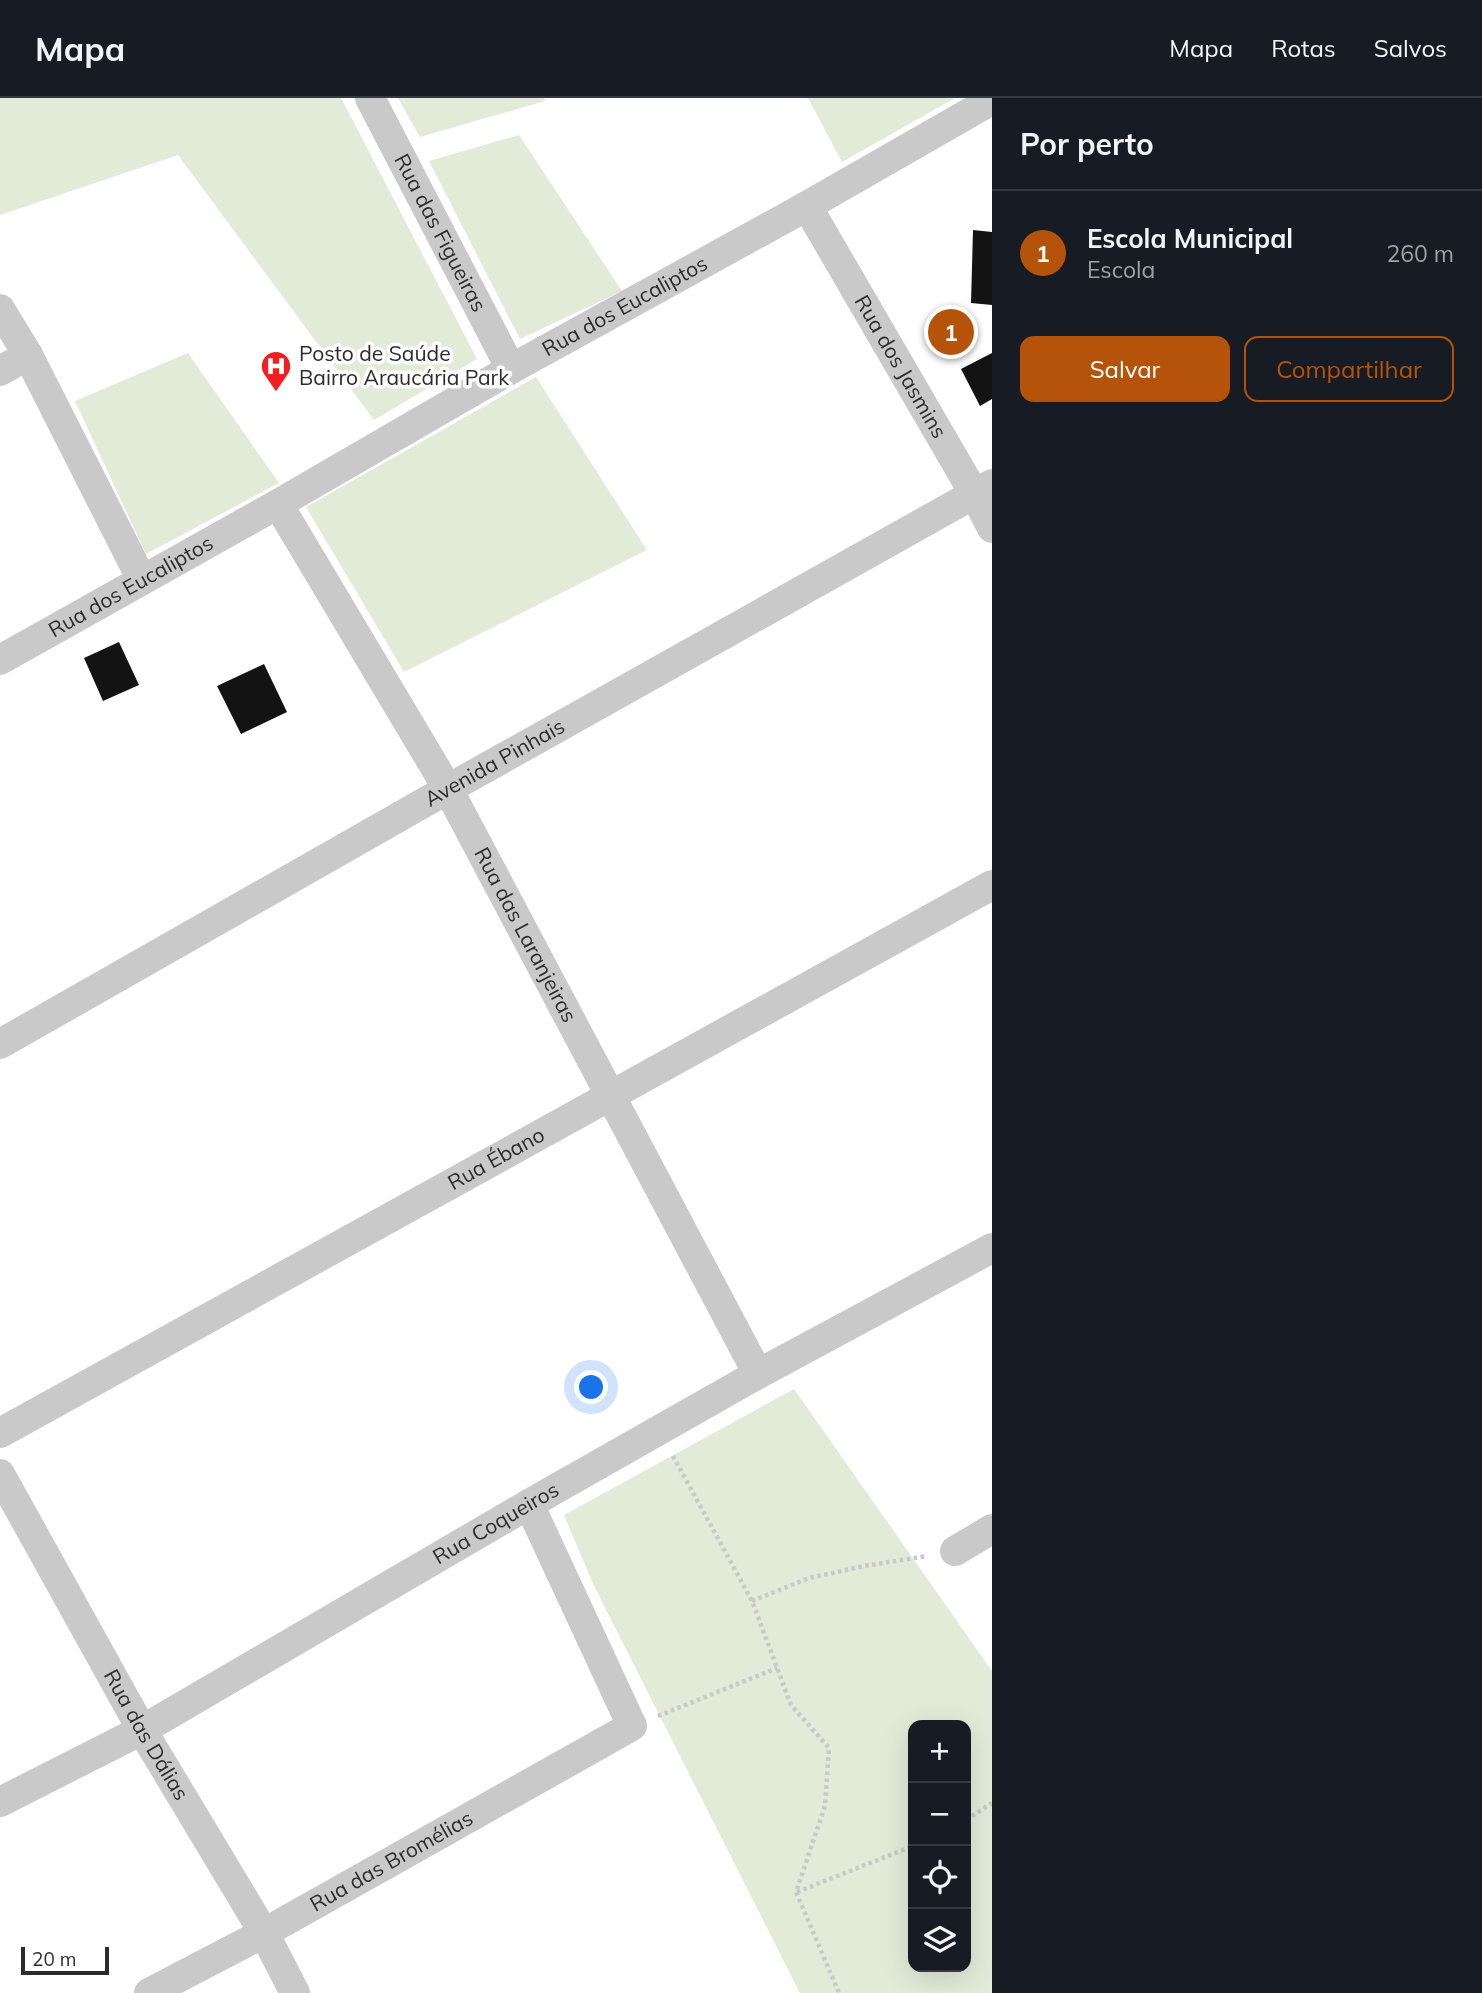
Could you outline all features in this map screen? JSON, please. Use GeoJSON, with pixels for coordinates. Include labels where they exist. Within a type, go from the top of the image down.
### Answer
{"type":"FeatureCollection","features":[{"type":"Feature","properties":{"kind":"street","name":"Rua das Figueiras"},"geometry":{"type":"LineString","coordinates":[[370,98],[511,369]]}},
{"type":"Feature","properties":{"kind":"street","name":"Rua dos Eucaliptos"},"geometry":{"type":"LineString","coordinates":[[0,660],[511,369],[807,206],[992,100]]}},
{"type":"Feature","properties":{"kind":"street","name":"Rua dos Jasmins"},"geometry":{"type":"LineString","coordinates":[[807,206],[983,490],[992,528]]}},
{"type":"Feature","properties":{"kind":"street"},"geometry":{"type":"LineString","coordinates":[[0,309],[28,355],[142,580]]}},
{"type":"Feature","properties":{"kind":"street"},"geometry":{"type":"LineString","coordinates":[[0,371],[28,355]]}},
{"type":"Feature","properties":{"kind":"street","name":"Avenida Pinhais"},"geometry":{"type":"LineString","coordinates":[[0,1044],[448,789],[983,490]]}},
{"type":"Feature","properties":{"kind":"street","name":"Rua das Laranjeiras"},"geometry":{"type":"LineString","coordinates":[[278,504],[448,789],[758,1374]]}},
{"type":"Feature","properties":{"kind":"street","name":"Rua Ébano"},"geometry":{"type":"LineString","coordinates":[[0,1433],[992,885]]}},
{"type":"Feature","properties":{"kind":"street","name":"Rua Coqueiros"},"geometry":{"type":"LineString","coordinates":[[0,1802],[142,1730],[659,1430],[992,1248]]}},
{"type":"Feature","properties":{"kind":"street","name":"Rua das Dálias"},"geometry":{"type":"LineString","coordinates":[[0,1474],[142,1730],[264,1933],[295,1993]]}},
{"type":"Feature","properties":{"kind":"street"},"geometry":{"type":"LineString","coordinates":[[529,1504],[632,1726]]}},
{"type":"Feature","properties":{"kind":"street"},"geometry":{"type":"LineString","coordinates":[[955,1551],[992,1530]]}},
{"type":"Feature","properties":{"kind":"street","name":"Rua das Bromélias"},"geometry":{"type":"LineString","coordinates":[[149,1993],[264,1933],[632,1726]]}},
{"type":"Feature","properties":{"kind":"path"},"geometry":{"type":"LineString","coordinates":[[659,1430],[752,1601],[791,1705],[829,1748],[825,1806],[796,1892],[839,1993]]}},
{"type":"Feature","properties":{"kind":"path"},"geometry":{"type":"LineString","coordinates":[[752,1601],[809,1578],[955,1551]]}},
{"type":"Feature","properties":{"kind":"path"},"geometry":{"type":"LineString","coordinates":[[632,1726],[777,1668]]}},
{"type":"Feature","properties":{"kind":"path"},"geometry":{"type":"LineString","coordinates":[[971,1817],[992,1804]]}},
{"type":"Feature","properties":{"kind":"path"},"geometry":{"type":"LineString","coordinates":[[796,1892],[908,1848]]}},
{"type":"Feature","properties":{"kind":"green space"},"geometry":{"type":"Polygon","coordinates":[[[0,98],[341,98],[477,359],[374,420],[178,155],[0,215],[0,98]]]}},
{"type":"Feature","properties":{"kind":"green space"},"geometry":{"type":"Polygon","coordinates":[[[398,98],[544,98],[545,101],[420,137],[398,98]]]}},
{"type":"Feature","properties":{"kind":"green space"},"geometry":{"type":"Polygon","coordinates":[[[808,98],[955,98],[842,162],[808,98]]]}},
{"type":"Feature","properties":{"kind":"green space"},"geometry":{"type":"Polygon","coordinates":[[[519,135],[622,291],[520,339],[429,161],[519,135]]]}},
{"type":"Feature","properties":{"kind":"green space"},"geometry":{"type":"Polygon","coordinates":[[[188,353],[279,483],[146,554],[75,401],[188,353]]]}},
{"type":"Feature","properties":{"kind":"green space"},"geometry":{"type":"Polygon","coordinates":[[[536,377],[647,550],[404,672],[306,507],[536,377]]]}},
{"type":"Feature","properties":{"kind":"green space"},"geometry":{"type":"Polygon","coordinates":[[[794,1389],[992,1671],[992,1993],[800,1993],[594,1586],[564,1515],[794,1389]]]}},
{"type":"Feature","properties":{"kind":"building"},"geometry":{"type":"Polygon","coordinates":[[[973,230],[992,232],[992,305],[971,303],[973,230]]]}},
{"type":"Feature","properties":{"kind":"building"},"geometry":{"type":"Polygon","coordinates":[[[992,353],[992,399],[980,406],[961,369],[992,353]]]}},
{"type":"Feature","properties":{"kind":"building"},"geometry":{"type":"Polygon","coordinates":[[[119,642],[139,685],[103,701],[84,658],[119,642]]]}},
{"type":"Feature","properties":{"kind":"building"},"geometry":{"type":"Polygon","coordinates":[[[264,664],[287,712],[241,734],[217,686],[264,664]]]}},
{"type":"Feature","properties":{"kind":"place","name":"Escola Municipal"},"geometry":{"type":"Point","coordinates":[951,332]}},
{"type":"Feature","properties":{"kind":"place","name":"Posto de Saúde Bairro Araucária Park"},"geometry":{"type":"Point","coordinates":[276,393]}}]}
